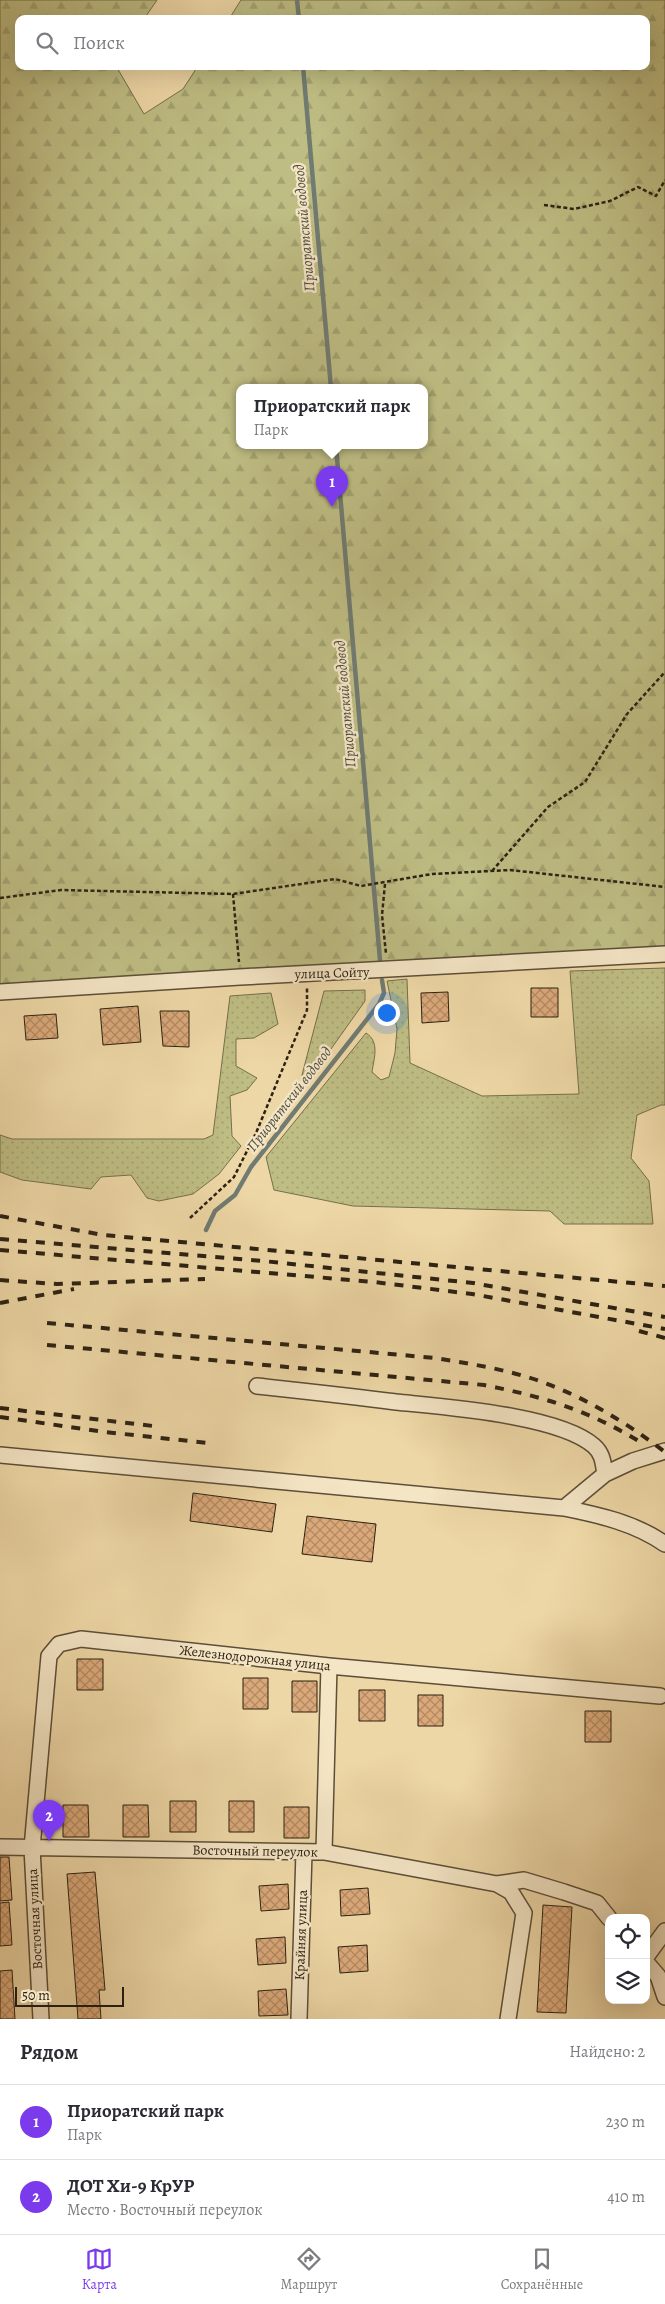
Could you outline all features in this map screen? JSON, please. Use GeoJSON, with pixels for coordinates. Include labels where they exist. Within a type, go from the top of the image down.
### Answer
{"type":"FeatureCollection","features":[{"type":"Feature","properties":{"kind":"street","name":"улица Сойту"},"geometry":{"type":"LineString","coordinates":[[0,992],[665,954]]}},
{"type":"Feature","properties":{"kind":"street"},"geometry":{"type":"LineString","coordinates":[[257,1386],[469,1410],[554,1426],[577,1435],[594,1446],[603,1457],[605,1474]]}},
{"type":"Feature","properties":{"kind":"street"},"geometry":{"type":"LineString","coordinates":[[564,1508],[605,1474],[633,1461],[665,1451]]}},
{"type":"Feature","properties":{"kind":"street"},"geometry":{"type":"LineString","coordinates":[[0,1454],[564,1508],[607,1516],[653,1536],[665,1544]]}},
{"type":"Feature","properties":{"kind":"street","name":"Железнодорожная улица"},"geometry":{"type":"LineString","coordinates":[[32,1848],[49,1656],[59,1644],[82,1639],[329,1666],[660,1696]]}},
{"type":"Feature","properties":{"kind":"street"},"geometry":{"type":"LineString","coordinates":[[324,1852],[329,1666]]}},
{"type":"Feature","properties":{"kind":"street","name":"Восточный переулок"},"geometry":{"type":"LineString","coordinates":[[0,1847],[324,1852],[497,1884]]}},
{"type":"Feature","properties":{"kind":"street","name":"Восточная улица"},"geometry":{"type":"LineString","coordinates":[[32,1848],[40,2019]]}},
{"type":"Feature","properties":{"kind":"street","name":"Крайняя улица"},"geometry":{"type":"LineString","coordinates":[[299,2019],[304,1852]]}},
{"type":"Feature","properties":{"kind":"street"},"geometry":{"type":"LineString","coordinates":[[497,1884],[524,1880],[597,1903],[606,1914]]}},
{"type":"Feature","properties":{"kind":"street"},"geometry":{"type":"LineString","coordinates":[[497,1884],[510,1892],[524,1913],[508,2019]]}},
{"type":"Feature","properties":{"kind":"street"},"geometry":{"type":"LineString","coordinates":[[650,1952],[665,1931]]}},
{"type":"Feature","properties":{"kind":"street"},"geometry":{"type":"LineString","coordinates":[[650,1967],[658,1976],[665,1997]]}},
{"type":"Feature","properties":{"kind":"path"},"geometry":{"type":"LineString","coordinates":[[544,205],[574,209],[610,200],[638,188],[656,196],[665,180]]}},
{"type":"Feature","properties":{"kind":"path"},"geometry":{"type":"LineString","coordinates":[[492,871],[548,807],[585,782],[627,714],[665,672]]}},
{"type":"Feature","properties":{"kind":"path"},"geometry":{"type":"LineString","coordinates":[[0,898],[61,890],[233,894],[335,879],[362,886],[385,884],[432,874],[510,870],[665,887]]}},
{"type":"Feature","properties":{"kind":"path"},"geometry":{"type":"LineString","coordinates":[[385,884],[382,915],[387,970]]}},
{"type":"Feature","properties":{"kind":"path"},"geometry":{"type":"LineString","coordinates":[[233,894],[240,977]]}},
{"type":"Feature","properties":{"kind":"path"},"geometry":{"type":"LineString","coordinates":[[190,1218],[234,1176],[256,1133],[306,1010],[308,974]]}},
{"type":"Feature","properties":{"kind":"green space"},"geometry":{"type":"Polygon","coordinates":[[[0,0],[157,0],[147,15],[15,15],[15,70],[118,70],[144,114],[183,89],[195,70],[650,70],[650,15],[232,15],[241,0],[665,0],[665,947],[0,986],[0,0]]]}},
{"type":"Feature","properties":{"kind":"green space"},"geometry":{"type":"Polygon","coordinates":[[[665,968],[665,1105],[637,1115],[631,1158],[649,1181],[653,1224],[564,1224],[550,1211],[353,1206],[274,1190],[266,1157],[366,1033],[375,1046],[372,1072],[381,1080],[389,1077],[395,1053],[397,1029],[387,981],[407,979],[410,1063],[482,1096],[579,1094],[570,971],[665,968]]]}},
{"type":"Feature","properties":{"kind":"green space"},"geometry":{"type":"Polygon","coordinates":[[[365,990],[365,1001],[304,1087],[302,1075],[324,991],[365,990]]]}},
{"type":"Feature","properties":{"kind":"green space"},"geometry":{"type":"Polygon","coordinates":[[[271,993],[278,1024],[254,1038],[236,1039],[236,1066],[257,1078],[247,1090],[230,1096],[232,1136],[241,1146],[219,1174],[193,1194],[159,1201],[147,1198],[131,1175],[101,1177],[91,1189],[22,1180],[0,1172],[0,1135],[12,1139],[204,1139],[213,1135],[230,996],[271,993]]]}},
{"type":"Feature","properties":{"kind":"building"},"geometry":{"type":"Polygon","coordinates":[[[531,988],[558,988],[558,1017],[531,1017],[531,988]]]}},
{"type":"Feature","properties":{"kind":"building"},"geometry":{"type":"Polygon","coordinates":[[[448,992],[449,1021],[422,1023],[421,993],[448,992]]]}},
{"type":"Feature","properties":{"kind":"building"},"geometry":{"type":"Polygon","coordinates":[[[138,1006],[141,1042],[103,1045],[100,1009],[138,1006]]]}},
{"type":"Feature","properties":{"kind":"building"},"geometry":{"type":"Polygon","coordinates":[[[160,1011],[189,1011],[189,1047],[163,1046],[160,1011]]]}},
{"type":"Feature","properties":{"kind":"building"},"geometry":{"type":"Polygon","coordinates":[[[56,1014],[58,1038],[26,1040],[24,1016],[56,1014]]]}},
{"type":"Feature","properties":{"kind":"building"},"geometry":{"type":"Polygon","coordinates":[[[193,1493],[276,1504],[272,1532],[190,1521],[193,1493]]]}},
{"type":"Feature","properties":{"kind":"building"},"geometry":{"type":"Polygon","coordinates":[[[307,1516],[376,1524],[372,1562],[302,1554],[307,1516]]]}},
{"type":"Feature","properties":{"kind":"building"},"geometry":{"type":"Polygon","coordinates":[[[77,1659],[103,1659],[103,1690],[77,1690],[77,1659]]]}},
{"type":"Feature","properties":{"kind":"building"},"geometry":{"type":"Polygon","coordinates":[[[243,1678],[268,1678],[268,1709],[243,1709],[243,1678]]]}},
{"type":"Feature","properties":{"kind":"building"},"geometry":{"type":"Polygon","coordinates":[[[292,1681],[317,1681],[317,1712],[292,1712],[292,1681]]]}},
{"type":"Feature","properties":{"kind":"building"},"geometry":{"type":"Polygon","coordinates":[[[359,1690],[385,1690],[385,1721],[359,1721],[359,1690]]]}},
{"type":"Feature","properties":{"kind":"building"},"geometry":{"type":"Polygon","coordinates":[[[418,1695],[443,1695],[443,1726],[418,1726],[418,1695]]]}},
{"type":"Feature","properties":{"kind":"building"},"geometry":{"type":"Polygon","coordinates":[[[585,1711],[611,1711],[611,1742],[585,1742],[585,1711]]]}},
{"type":"Feature","properties":{"kind":"building"},"geometry":{"type":"Polygon","coordinates":[[[170,1801],[196,1801],[196,1832],[170,1832],[170,1801]]]}},
{"type":"Feature","properties":{"kind":"building"},"geometry":{"type":"Polygon","coordinates":[[[229,1801],[254,1801],[254,1832],[229,1832],[229,1801]]]}},
{"type":"Feature","properties":{"kind":"building"},"geometry":{"type":"Polygon","coordinates":[[[63,1805],[88,1805],[89,1837],[63,1837],[63,1805]]]}},
{"type":"Feature","properties":{"kind":"building"},"geometry":{"type":"Polygon","coordinates":[[[123,1805],[148,1805],[149,1837],[123,1837],[123,1805]]]}},
{"type":"Feature","properties":{"kind":"building"},"geometry":{"type":"Polygon","coordinates":[[[284,1807],[309,1807],[309,1838],[284,1838],[284,1807]]]}},
{"type":"Feature","properties":{"kind":"building"},"geometry":{"type":"Polygon","coordinates":[[[0,1857],[9,1857],[12,1900],[0,1901],[0,1857]]]}},
{"type":"Feature","properties":{"kind":"building"},"geometry":{"type":"Polygon","coordinates":[[[95,1872],[105,1990],[99,1990],[101,2019],[78,2019],[67,1874],[95,1872]]]}},
{"type":"Feature","properties":{"kind":"building"},"geometry":{"type":"Polygon","coordinates":[[[288,1884],[289,1909],[261,1911],[259,1886],[288,1884]]]}},
{"type":"Feature","properties":{"kind":"building"},"geometry":{"type":"Polygon","coordinates":[[[368,1888],[370,1914],[341,1916],[340,1890],[368,1888]]]}},
{"type":"Feature","properties":{"kind":"building"},"geometry":{"type":"Polygon","coordinates":[[[9,1902],[12,1945],[0,1946],[0,1903],[9,1902]]]}},
{"type":"Feature","properties":{"kind":"building"},"geometry":{"type":"Polygon","coordinates":[[[543,1905],[572,1907],[566,2013],[537,2012],[543,1905]]]}},
{"type":"Feature","properties":{"kind":"building"},"geometry":{"type":"Polygon","coordinates":[[[285,1937],[286,1963],[258,1965],[256,1939],[285,1937]]]}},
{"type":"Feature","properties":{"kind":"building"},"geometry":{"type":"Polygon","coordinates":[[[367,1945],[368,1971],[340,1973],[338,1947],[367,1945]]]}},
{"type":"Feature","properties":{"kind":"building"},"geometry":{"type":"Polygon","coordinates":[[[12,1970],[15,2019],[0,2019],[0,1971],[12,1970]]]}},
{"type":"Feature","properties":{"kind":"building"},"geometry":{"type":"Polygon","coordinates":[[[286,1989],[288,2015],[259,2016],[258,1991],[286,1989]]]}},
{"type":"Feature","properties":{"kind":"waterway","name":"Приоратский водовод"},"geometry":{"type":"LineString","coordinates":[[297,0],[299,15]]}},
{"type":"Feature","properties":{"kind":"waterway","name":"Приоратский водовод"},"geometry":{"type":"LineString","coordinates":[[303,70],[331,384]]}},
{"type":"Feature","properties":{"kind":"waterway","name":"Приоратский водовод"},"geometry":{"type":"LineString","coordinates":[[336,449],[380,960]]}},
{"type":"Feature","properties":{"kind":"waterway","name":"Приоратский водовод"},"geometry":{"type":"LineString","coordinates":[[206,1230],[215,1211],[235,1195],[251,1167],[379,1004],[384,993],[382,980]]}},
{"type":"Feature","properties":{"kind":"railway"},"geometry":{"type":"LineString","coordinates":[[0,1216],[103,1235],[665,1286]]}},
{"type":"Feature","properties":{"kind":"railway"},"geometry":{"type":"LineString","coordinates":[[0,1239],[263,1261],[473,1283],[665,1317]]}},
{"type":"Feature","properties":{"kind":"railway"},"geometry":{"type":"LineString","coordinates":[[0,1250],[374,1282],[472,1294],[665,1329]]}},
{"type":"Feature","properties":{"kind":"railway"},"geometry":{"type":"LineString","coordinates":[[0,1280],[57,1284],[205,1279]]}},
{"type":"Feature","properties":{"kind":"railway"},"geometry":{"type":"LineString","coordinates":[[0,1303],[74,1289]]}},
{"type":"Feature","properties":{"kind":"railway"},"geometry":{"type":"LineString","coordinates":[[47,1323],[435,1358],[491,1368],[532,1378],[561,1389],[592,1404],[622,1422],[665,1452]]}},
{"type":"Feature","properties":{"kind":"railway"},"geometry":{"type":"LineString","coordinates":[[639,1331],[665,1338]]}},
{"type":"Feature","properties":{"kind":"railway"},"geometry":{"type":"LineString","coordinates":[[47,1345],[484,1385],[548,1400],[586,1414],[645,1445]]}},
{"type":"Feature","properties":{"kind":"railway"},"geometry":{"type":"LineString","coordinates":[[0,1408],[153,1426]]}},
{"type":"Feature","properties":{"kind":"railway"},"geometry":{"type":"LineString","coordinates":[[0,1417],[105,1432],[208,1443]]}},
{"type":"Feature","properties":{"kind":"place","name":"Приоратский парк"},"geometry":{"type":"Point","coordinates":[332,507]}},
{"type":"Feature","properties":{"kind":"place","name":"ДОТ Хи-9 КрУР"},"geometry":{"type":"Point","coordinates":[49,1841]}}]}
